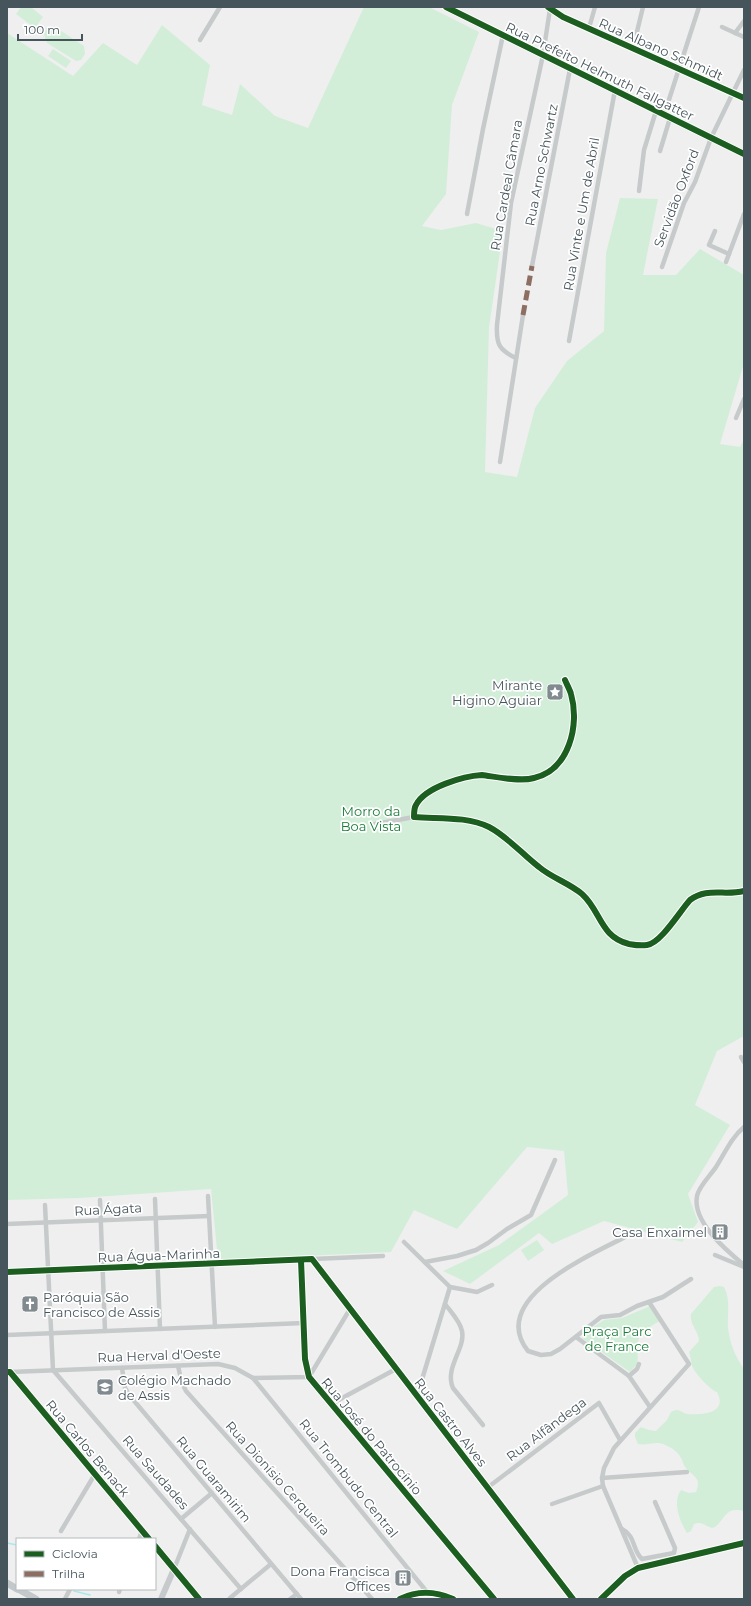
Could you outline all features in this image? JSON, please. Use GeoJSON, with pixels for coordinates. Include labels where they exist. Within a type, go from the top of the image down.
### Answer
{"type":"FeatureCollection","features":[{"type":"Feature","properties":{"kind":"main road","name":"Rua Prefeito Helmuth Fallgatter"},"geometry":{"type":"LineString","coordinates":[[446,7],[457,9],[503,35],[570,69],[744,154]]}},
{"type":"Feature","properties":{"kind":"main road","name":"Rua Albano Schmidt"},"geometry":{"type":"LineString","coordinates":[[550,8],[563,16],[744,98]]}},
{"type":"Feature","properties":{"kind":"main road","name":"Rua Carlos Benack"},"geometry":{"type":"LineString","coordinates":[[9,1372],[148,1538]]}},
{"type":"Feature","properties":{"kind":"main road"},"geometry":{"type":"LineString","coordinates":[[601,1599],[625,1576],[638,1568],[744,1543]]}},
{"type":"Feature","properties":{"kind":"main road"},"geometry":{"type":"LineString","coordinates":[[156,1547],[199,1599]]}},
{"type":"Feature","properties":{"kind":"main road"},"geometry":{"type":"LineString","coordinates":[[7,1583],[16,1588]]}},
{"type":"Feature","properties":{"kind":"main road"},"geometry":{"type":"LineString","coordinates":[[19,1590],[36,1599]]}},
{"type":"Feature","properties":{"kind":"main road"},"geometry":{"type":"LineString","coordinates":[[400,1599],[414,1594],[427,1592],[453,1599]]}},
{"type":"Feature","properties":{"kind":"street"},"geometry":{"type":"LineString","coordinates":[[200,40],[220,7]]}},
{"type":"Feature","properties":{"kind":"street"},"geometry":{"type":"LineString","coordinates":[[589,28],[595,7]]}},
{"type":"Feature","properties":{"kind":"street"},"geometry":{"type":"LineString","coordinates":[[633,48],[643,7]]}},
{"type":"Feature","properties":{"kind":"street"},"geometry":{"type":"LineString","coordinates":[[660,151],[679,69],[699,7]]}},
{"type":"Feature","properties":{"kind":"street","name":"Rua Cardeal Câmara"},"geometry":{"type":"LineString","coordinates":[[516,358],[506,353],[500,346],[497,325],[511,203],[543,55],[550,8]]}},
{"type":"Feature","properties":{"kind":"street"},"geometry":{"type":"LineString","coordinates":[[735,33],[744,21]]}},
{"type":"Feature","properties":{"kind":"street"},"geometry":{"type":"LineString","coordinates":[[722,27],[744,37]]}},
{"type":"Feature","properties":{"kind":"street"},"geometry":{"type":"LineString","coordinates":[[467,214],[503,35]]}},
{"type":"Feature","properties":{"kind":"street","name":"Rua Arno Schwartz"},"geometry":{"type":"LineString","coordinates":[[532,266],[570,69]]}},
{"type":"Feature","properties":{"kind":"street","name":"Servidão Oxford"},"geometry":{"type":"LineString","coordinates":[[662,267],[684,203],[695,182],[711,138],[744,70]]}},
{"type":"Feature","properties":{"kind":"street","name":"Rua Vinte e Um de Abril"},"geometry":{"type":"LineString","coordinates":[[569,341],[615,90]]}},
{"type":"Feature","properties":{"kind":"street"},"geometry":{"type":"LineString","coordinates":[[639,191],[644,150],[656,111]]}},
{"type":"Feature","properties":{"kind":"street"},"geometry":{"type":"LineString","coordinates":[[726,262],[744,214]]}},
{"type":"Feature","properties":{"kind":"street"},"geometry":{"type":"LineString","coordinates":[[715,230],[709,245],[729,254]]}},
{"type":"Feature","properties":{"kind":"street"},"geometry":{"type":"LineString","coordinates":[[500,462],[523,315]]}},
{"type":"Feature","properties":{"kind":"street"},"geometry":{"type":"LineString","coordinates":[[736,418],[744,399]]}},
{"type":"Feature","properties":{"kind":"street"},"geometry":{"type":"LineString","coordinates":[[414,817],[416,804],[420,799],[450,782],[475,776],[533,779],[552,770],[565,754],[570,745],[573,731],[571,694],[565,680]]}},
{"type":"Feature","properties":{"kind":"street"},"geometry":{"type":"LineString","coordinates":[[375,824],[414,817],[470,822],[489,828],[506,839],[538,867],[567,883],[583,894],[591,903],[609,934],[623,942],[632,944],[645,946],[655,942],[690,900],[696,895],[703,892],[734,894],[744,891]]}},
{"type":"Feature","properties":{"kind":"street"},"geometry":{"type":"LineString","coordinates":[[744,1127],[733,1138],[716,1168],[700,1189],[697,1195],[697,1203],[699,1212],[710,1233],[744,1266]]}},
{"type":"Feature","properties":{"kind":"street"},"geometry":{"type":"LineString","coordinates":[[425,1262],[457,1256],[476,1250],[488,1243],[507,1228],[531,1215],[556,1160]]}},
{"type":"Feature","properties":{"kind":"street"},"geometry":{"type":"LineString","coordinates":[[208,1196],[215,1327]]}},
{"type":"Feature","properties":{"kind":"street"},"geometry":{"type":"LineString","coordinates":[[155,1199],[160,1329]]}},
{"type":"Feature","properties":{"kind":"street"},"geometry":{"type":"LineString","coordinates":[[100,1200],[105,1332]]}},
{"type":"Feature","properties":{"kind":"street"},"geometry":{"type":"LineString","coordinates":[[45,1205],[53,1370]]}},
{"type":"Feature","properties":{"kind":"street","name":"Rua Ágata"},"geometry":{"type":"LineString","coordinates":[[7,1224],[209,1216]]}},
{"type":"Feature","properties":{"kind":"street"},"geometry":{"type":"LineString","coordinates":[[629,1235],[554,1277],[532,1295],[522,1309],[519,1322],[520,1335],[525,1347],[531,1353],[541,1355],[551,1354],[560,1349],[601,1317],[620,1315],[637,1306],[668,1294],[692,1280]]}},
{"type":"Feature","properties":{"kind":"street"},"geometry":{"type":"LineString","coordinates":[[404,1242],[450,1287],[477,1292],[492,1285]]}},
{"type":"Feature","properties":{"kind":"street"},"geometry":{"type":"LineString","coordinates":[[715,1255],[744,1266]]}},
{"type":"Feature","properties":{"kind":"street","name":"Rua Água-Marinha"},"geometry":{"type":"LineString","coordinates":[[7,1272],[383,1256]]}},
{"type":"Feature","properties":{"kind":"street","name":"Rua Castro Alves"},"geometry":{"type":"LineString","coordinates":[[312,1259],[573,1599]]}},
{"type":"Feature","properties":{"kind":"street","name":"Rua José do Patrocínio"},"geometry":{"type":"LineString","coordinates":[[301,1260],[306,1364],[309,1377],[494,1599]]}},
{"type":"Feature","properties":{"kind":"street"},"geometry":{"type":"LineString","coordinates":[[417,1396],[450,1287]]}},
{"type":"Feature","properties":{"kind":"street"},"geometry":{"type":"LineString","coordinates":[[638,1568],[603,1486],[602,1478],[606,1462],[620,1440],[689,1364],[649,1302]]}},
{"type":"Feature","properties":{"kind":"street"},"geometry":{"type":"LineString","coordinates":[[445,1304],[460,1326],[462,1333],[450,1375],[451,1383],[453,1388],[483,1425]]}},
{"type":"Feature","properties":{"kind":"street"},"geometry":{"type":"LineString","coordinates":[[253,1378],[309,1377],[350,1309]]}},
{"type":"Feature","properties":{"kind":"street"},"geometry":{"type":"LineString","coordinates":[[7,1335],[304,1323]]}},
{"type":"Feature","properties":{"kind":"street"},"geometry":{"type":"LineString","coordinates":[[576,1337],[629,1376],[650,1407]]}},
{"type":"Feature","properties":{"kind":"street"},"geometry":{"type":"LineString","coordinates":[[629,1376],[637,1369],[639,1364]]}},
{"type":"Feature","properties":{"kind":"street","name":"Rua Herval d'Oeste"},"geometry":{"type":"LineString","coordinates":[[9,1372],[228,1365],[242,1370],[253,1378]]}},
{"type":"Feature","properties":{"kind":"street","name":"Rua Dionísio Cerqueira"},"geometry":{"type":"LineString","coordinates":[[178,1366],[182,1383],[186,1391],[372,1599]]}},
{"type":"Feature","properties":{"kind":"street","name":"Rua Guaramirim"},"geometry":{"type":"LineString","coordinates":[[122,1368],[125,1388],[130,1396],[301,1599]]}},
{"type":"Feature","properties":{"kind":"street"},"geometry":{"type":"LineString","coordinates":[[331,1404],[396,1369]]}},
{"type":"Feature","properties":{"kind":"street","name":"Rua Saudades"},"geometry":{"type":"LineString","coordinates":[[53,1370],[241,1589]]}},
{"type":"Feature","properties":{"kind":"street","name":"Rua Trombudo Central"},"geometry":{"type":"LineString","coordinates":[[253,1378],[427,1592]]}},
{"type":"Feature","properties":{"kind":"street","name":"Rua Alfândega"},"geometry":{"type":"LineString","coordinates":[[487,1488],[599,1403],[620,1440]]}},
{"type":"Feature","properties":{"kind":"street"},"geometry":{"type":"LineString","coordinates":[[602,1478],[687,1472]]}},
{"type":"Feature","properties":{"kind":"street"},"geometry":{"type":"LineString","coordinates":[[60,1531],[95,1474]]}},
{"type":"Feature","properties":{"kind":"street"},"geometry":{"type":"LineString","coordinates":[[552,1504],[603,1486]]}},
{"type":"Feature","properties":{"kind":"street"},"geometry":{"type":"LineString","coordinates":[[181,1519],[212,1493]]}},
{"type":"Feature","properties":{"kind":"street"},"geometry":{"type":"LineString","coordinates":[[622,1528],[630,1534],[638,1555],[642,1560],[674,1553],[675,1548],[655,1502]]}},
{"type":"Feature","properties":{"kind":"street"},"geometry":{"type":"LineString","coordinates":[[161,1599],[190,1529]]}},
{"type":"Feature","properties":{"kind":"street"},"geometry":{"type":"LineString","coordinates":[[139,1538],[142,1531]]}},
{"type":"Feature","properties":{"kind":"street"},"geometry":{"type":"LineString","coordinates":[[230,1598],[271,1564]]}},
{"type":"Feature","properties":{"kind":"street"},"geometry":{"type":"LineString","coordinates":[[65,1599],[70,1590]]}},
{"type":"Feature","properties":{"kind":"street"},"geometry":{"type":"LineString","coordinates":[[290,1599],[297,1594]]}},
{"type":"Feature","properties":{"kind":"green space"},"geometry":{"type":"Polygon","coordinates":[[[21,7],[31,7],[43,17],[35,28],[16,14],[21,7]]]}},
{"type":"Feature","properties":{"kind":"green space","name":"Morro da Boa Vista"},"geometry":{"type":"Polygon","coordinates":[[[364,7],[429,7],[479,32],[452,105],[446,194],[422,226],[441,230],[476,223],[503,231],[489,328],[485,472],[517,477],[535,408],[567,361],[604,331],[606,253],[620,198],[658,199],[643,275],[676,275],[700,249],[744,275],[744,363],[720,444],[740,447],[744,440],[744,1036],[717,1051],[695,1105],[730,1125],[688,1194],[698,1222],[682,1242],[604,1221],[552,1244],[539,1233],[470,1284],[443,1271],[499,1245],[568,1195],[564,1151],[527,1147],[457,1229],[414,1210],[391,1252],[218,1260],[211,1189],[81,1198],[7,1200],[7,33],[73,76],[103,43],[137,65],[162,25],[210,65],[202,105],[232,115],[240,84],[275,116],[308,128],[364,7]]]}},
{"type":"Feature","properties":{"kind":"green space"},"geometry":{"type":"Polygon","coordinates":[[[55,27],[84,46],[85,54],[81,60],[76,61],[47,43],[44,35],[47,28],[55,27]]]}},
{"type":"Feature","properties":{"kind":"green space"},"geometry":{"type":"Polygon","coordinates":[[[53,49],[71,61],[66,68],[48,56],[53,49]]]}},
{"type":"Feature","properties":{"kind":"green space"},"geometry":{"type":"Polygon","coordinates":[[[537,1240],[544,1250],[528,1261],[521,1250],[537,1240]]]}},
{"type":"Feature","properties":{"kind":"green space"},"geometry":{"type":"Polygon","coordinates":[[[714,1287],[724,1287],[726,1292],[728,1328],[732,1345],[744,1369],[744,1511],[733,1510],[712,1528],[701,1523],[694,1524],[691,1531],[687,1533],[678,1512],[677,1500],[681,1490],[689,1493],[696,1492],[698,1483],[696,1478],[685,1467],[681,1457],[674,1450],[660,1443],[638,1444],[635,1433],[641,1427],[656,1431],[674,1410],[687,1414],[700,1414],[707,1413],[717,1408],[720,1399],[717,1392],[704,1382],[697,1374],[693,1368],[689,1352],[699,1341],[699,1337],[691,1321],[691,1314],[714,1287]]]}},
{"type":"Feature","properties":{"kind":"green space","name":"Praça Parc de France"},"geometry":{"type":"Polygon","coordinates":[[[650,1306],[660,1321],[642,1333],[638,1341],[638,1363],[630,1372],[582,1338],[584,1333],[604,1320],[622,1318],[650,1306]]]}},
{"type":"Feature","properties":{"kind":"waterway"},"geometry":{"type":"LineString","coordinates":[[7,1543],[16,1545]]}},
{"type":"Feature","properties":{"kind":"waterway"},"geometry":{"type":"LineString","coordinates":[[74,1591],[90,1595]]}},
{"type":"Feature","properties":{"kind":"marked path"},"geometry":{"type":"LineString","coordinates":[[523,315],[532,266]]}},
{"type":"Feature","properties":{"kind":"cycle path"},"geometry":{"type":"LineString","coordinates":[[446,7],[744,154]]}},
{"type":"Feature","properties":{"kind":"cycle path"},"geometry":{"type":"LineString","coordinates":[[548,7],[563,17],[744,98]]}},
{"type":"Feature","properties":{"kind":"cycle path"},"geometry":{"type":"LineString","coordinates":[[565,680],[571,694],[574,719],[569,745],[556,766],[546,773],[534,778],[522,780],[482,775],[456,780],[436,788],[421,799],[416,805],[414,817],[471,821],[480,823],[496,831],[544,871],[582,894],[593,908],[606,930],[619,941],[629,944],[647,945],[658,939],[690,900],[696,896],[709,893],[744,891]]}},
{"type":"Feature","properties":{"kind":"cycle path"},"geometry":{"type":"LineString","coordinates":[[7,1272],[312,1259],[573,1599]]}},
{"type":"Feature","properties":{"kind":"cycle path"},"geometry":{"type":"LineString","coordinates":[[301,1260],[305,1359],[309,1377],[494,1599]]}},
{"type":"Feature","properties":{"kind":"cycle path"},"geometry":{"type":"LineString","coordinates":[[7,1372],[10,1372],[148,1538]]}},
{"type":"Feature","properties":{"kind":"cycle path"},"geometry":{"type":"LineString","coordinates":[[601,1599],[625,1576],[638,1568],[744,1543]]}},
{"type":"Feature","properties":{"kind":"cycle path"},"geometry":{"type":"LineString","coordinates":[[156,1547],[199,1599]]}},
{"type":"Feature","properties":{"kind":"cycle path"},"geometry":{"type":"LineString","coordinates":[[400,1599],[420,1593],[440,1594],[453,1599]]}},
{"type":"Feature","properties":{"kind":"place","name":"Mirante Higino Aguiar"},"geometry":{"type":"Point","coordinates":[555,692]}},
{"type":"Feature","properties":{"kind":"place","name":"Casa Enxaimel"},"geometry":{"type":"Point","coordinates":[720,1232]}},
{"type":"Feature","properties":{"kind":"place","name":"Paróquia São Francisco de Assis"},"geometry":{"type":"Point","coordinates":[30,1304]}},
{"type":"Feature","properties":{"kind":"place","name":"Colégio Machado de Assis"},"geometry":{"type":"Point","coordinates":[105,1387]}},
{"type":"Feature","properties":{"kind":"place","name":"Dona Francisca Offices"},"geometry":{"type":"Point","coordinates":[403,1578]}}]}
